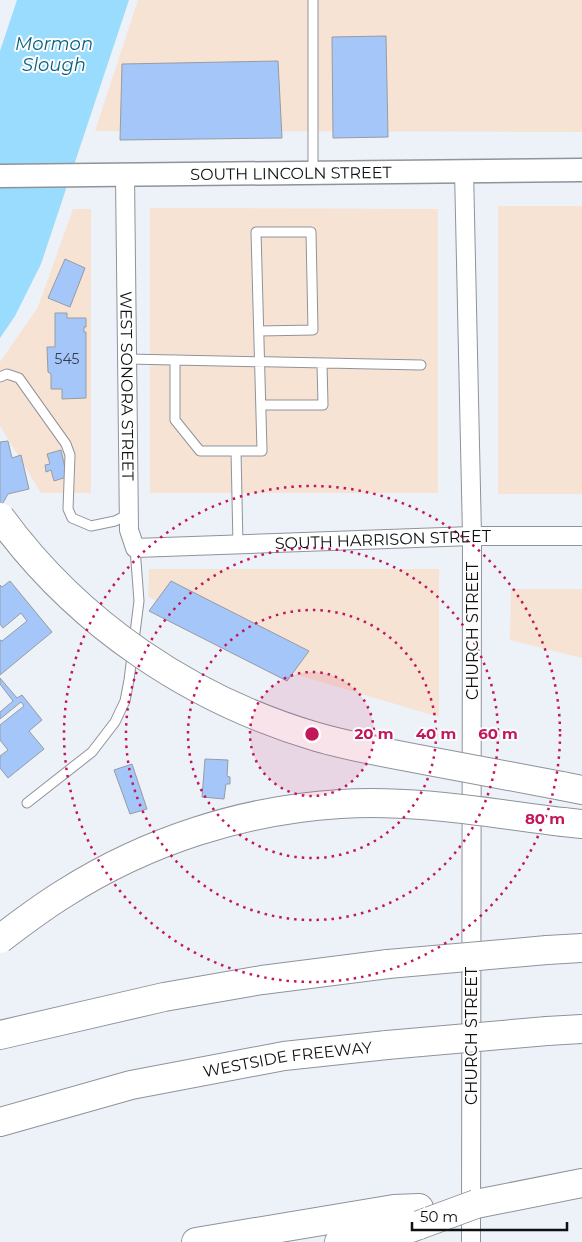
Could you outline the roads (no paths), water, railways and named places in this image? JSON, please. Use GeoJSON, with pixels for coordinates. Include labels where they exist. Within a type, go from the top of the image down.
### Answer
{"type":"FeatureCollection","features":[{"type":"Feature","properties":{"kind":"highway"},"geometry":{"type":"LineString","coordinates":[[0,517],[38,564],[98,621],[131,647],[166,670],[240,710],[279,725],[344,744],[572,788]]}},
{"type":"Feature","properties":{"kind":"highway"},"geometry":{"type":"LineString","coordinates":[[0,939],[64,893],[125,860],[189,834],[246,817],[302,807],[372,803],[415,805],[572,823]]}},
{"type":"Feature","properties":{"kind":"highway"},"geometry":{"type":"LineString","coordinates":[[0,1035],[164,997],[262,980],[388,964],[582,948]]}},
{"type":"Feature","properties":{"kind":"highway","name":"WESTSIDE FREEWAY"},"geometry":{"type":"LineString","coordinates":[[0,1122],[131,1085],[284,1056],[387,1045],[582,1029]]}},
{"type":"Feature","properties":{"kind":"highway"},"geometry":{"type":"LineString","coordinates":[[196,1242],[394,1209],[419,1216],[582,1183]]}},
{"type":"Feature","properties":{"kind":"highway"},"geometry":{"type":"LineString","coordinates":[[339,1242],[400,1232],[419,1216]]}},
{"type":"Feature","properties":{"kind":"street","name":"CHURCH STREET"},"geometry":{"type":"LineString","coordinates":[[464,170],[472,536],[471,1242]]}},
{"type":"Feature","properties":{"kind":"street","name":"SOUTH LINCOLN STREET"},"geometry":{"type":"LineString","coordinates":[[0,176],[582,170]]}},
{"type":"Feature","properties":{"kind":"street","name":"WEST SONORA STREET"},"geometry":{"type":"LineString","coordinates":[[126,174],[129,530],[135,548]]}},
{"type":"Feature","properties":{"kind":"street","name":"SOUTH HARRISON STREET"},"geometry":{"type":"LineString","coordinates":[[135,548],[472,536],[582,536]]}},
{"type":"Feature","properties":{"kind":"lane"},"geometry":{"type":"LineString","coordinates":[[313,0],[313,172]]}},
{"type":"Feature","properties":{"kind":"lane"},"geometry":{"type":"LineString","coordinates":[[176,360],[175,420],[200,451],[262,451],[258,331],[256,232],[311,232],[313,330],[258,331]]}},
{"type":"Feature","properties":{"kind":"lane"},"geometry":{"type":"LineString","coordinates":[[127,359],[421,365]]}},
{"type":"Feature","properties":{"kind":"lane"},"geometry":{"type":"LineString","coordinates":[[261,405],[323,405],[322,363]]}},
{"type":"Feature","properties":{"kind":"lane"},"geometry":{"type":"LineString","coordinates":[[0,376],[7,374],[19,378],[66,444],[70,455],[68,509],[72,518],[91,526],[115,521],[129,514]]}},
{"type":"Feature","properties":{"kind":"lane"},"geometry":{"type":"LineString","coordinates":[[236,451],[238,545]]}},
{"type":"Feature","properties":{"kind":"lane"},"geometry":{"type":"LineString","coordinates":[[28,803],[92,752],[115,722],[125,701],[139,602],[135,548]]}},
{"type":"Feature","properties":{"kind":"water","name":"Mormon Slough"},"geometry":{"type":"Polygon","coordinates":[[[17,0],[129,0],[41,264],[15,316],[0,338],[0,51],[17,0]]]}}]}
